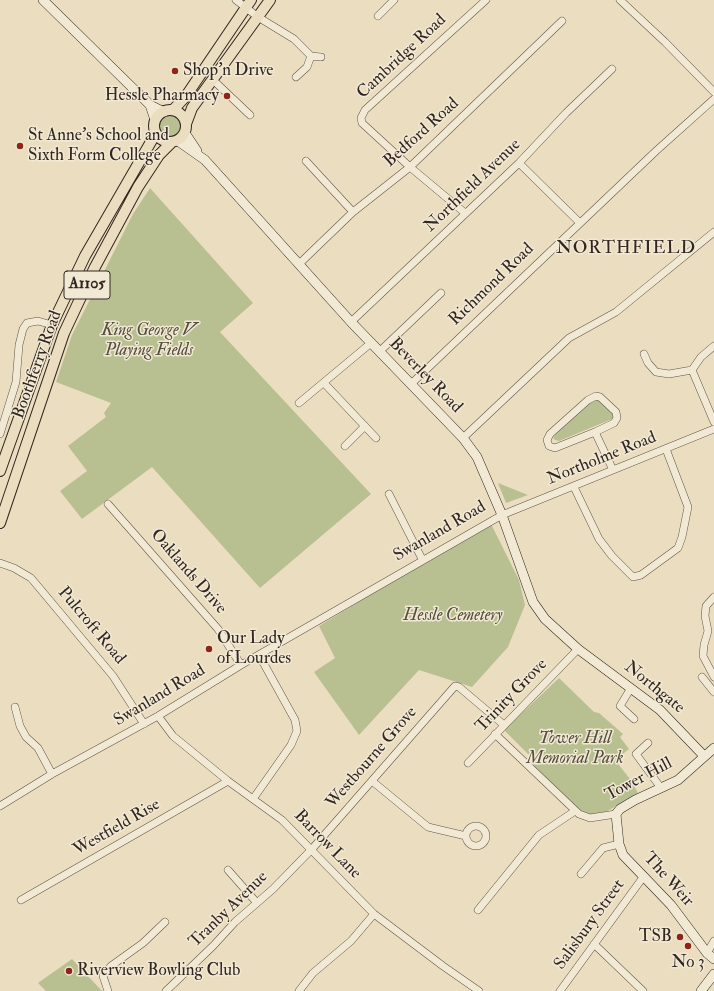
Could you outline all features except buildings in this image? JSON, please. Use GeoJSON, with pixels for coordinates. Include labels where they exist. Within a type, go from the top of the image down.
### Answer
{"type":"FeatureCollection","features":[{"type":"Feature","properties":{"kind":"main road"},"geometry":{"type":"LineString","coordinates":[[249,3],[186,96],[156,120],[156,133],[162,140],[175,142],[186,128],[192,108],[270,0]]}},
{"type":"Feature","properties":{"kind":"main road"},"geometry":{"type":"LineString","coordinates":[[168,111],[182,115],[186,128]]}},
{"type":"Feature","properties":{"kind":"main road","name":"Boothferry Road"},"geometry":{"type":"LineString","coordinates":[[0,471],[52,325],[85,256],[156,133]]}},
{"type":"Feature","properties":{"kind":"main road","name":"Boothferry Road"},"geometry":{"type":"LineString","coordinates":[[0,523],[64,333],[95,267],[138,188],[159,155],[175,142]]}},
{"type":"Feature","properties":{"kind":"street"},"geometry":{"type":"LineString","coordinates":[[43,0],[150,105],[156,120]]}},
{"type":"Feature","properties":{"kind":"street"},"geometry":{"type":"LineString","coordinates":[[236,0],[249,3],[258,17],[294,39],[310,56],[321,57]]}},
{"type":"Feature","properties":{"kind":"street"},"geometry":{"type":"LineString","coordinates":[[378,16],[394,0]]}},
{"type":"Feature","properties":{"kind":"street","name":"Cambridge Road"},"geometry":{"type":"LineString","coordinates":[[410,167],[362,123],[361,118],[364,110],[486,0]]}},
{"type":"Feature","properties":{"kind":"street"},"geometry":{"type":"LineString","coordinates":[[620,0],[714,92]]}},
{"type":"Feature","properties":{"kind":"street","name":"Bedford Road"},"geometry":{"type":"LineString","coordinates":[[299,264],[353,212],[410,167],[562,21]]}},
{"type":"Feature","properties":{"kind":"street"},"geometry":{"type":"LineString","coordinates":[[296,77],[307,67],[310,56]]}},
{"type":"Feature","properties":{"kind":"street","name":"Northfield Avenue"},"geometry":{"type":"LineString","coordinates":[[351,322],[519,163],[566,113],[612,69]]}},
{"type":"Feature","properties":{"kind":"street"},"geometry":{"type":"LineString","coordinates":[[212,80],[250,115]]}},
{"type":"Feature","properties":{"kind":"street","name":"Richmond Road"},"geometry":{"type":"LineString","coordinates":[[411,384],[683,126],[714,99]]}},
{"type":"Feature","properties":{"kind":"street"},"geometry":{"type":"LineString","coordinates":[[150,105],[168,111]]}},
{"type":"Feature","properties":{"kind":"street","name":"Beverley Road"},"geometry":{"type":"LineString","coordinates":[[186,128],[199,154],[351,322],[463,438],[477,457],[502,514],[532,602],[545,619],[578,649]]}},
{"type":"Feature","properties":{"kind":"street","name":"Beverley Road"},"geometry":{"type":"LineString","coordinates":[[175,142],[199,154]]}},
{"type":"Feature","properties":{"kind":"street"},"geometry":{"type":"LineString","coordinates":[[306,161],[353,212]]}},
{"type":"Feature","properties":{"kind":"street"},"geometry":{"type":"LineString","coordinates":[[519,163],[580,223]]}},
{"type":"Feature","properties":{"kind":"street"},"geometry":{"type":"LineString","coordinates":[[410,167],[466,213]]}},
{"type":"Feature","properties":{"kind":"street"},"geometry":{"type":"LineString","coordinates":[[463,438],[569,338],[616,312],[714,232]]}},
{"type":"Feature","properties":{"kind":"street"},"geometry":{"type":"LineString","coordinates":[[379,352],[441,293]]}},
{"type":"Feature","properties":{"kind":"street"},"geometry":{"type":"LineString","coordinates":[[0,434],[16,382],[19,345],[23,329],[27,323],[38,320],[52,325]]}},
{"type":"Feature","properties":{"kind":"street"},"geometry":{"type":"LineString","coordinates":[[299,403],[371,343]]}},
{"type":"Feature","properties":{"kind":"street"},"geometry":{"type":"LineString","coordinates":[[644,354],[656,372],[669,374],[692,370],[701,357],[714,346]]}},
{"type":"Feature","properties":{"kind":"street"},"geometry":{"type":"LineString","coordinates":[[692,370],[714,422]]}},
{"type":"Feature","properties":{"kind":"street"},"geometry":{"type":"LineString","coordinates":[[324,383],[376,438]]}},
{"type":"Feature","properties":{"kind":"street"},"geometry":{"type":"LineString","coordinates":[[596,396],[600,397],[616,412],[617,418],[614,423],[595,432],[555,448],[550,446],[547,440],[550,434],[588,400],[596,396]]}},
{"type":"Feature","properties":{"kind":"street"},"geometry":{"type":"LineString","coordinates":[[345,446],[365,426]]}},
{"type":"Feature","properties":{"kind":"street","name":"Northolme Road"},"geometry":{"type":"LineString","coordinates":[[502,514],[574,487],[714,429]]}},
{"type":"Feature","properties":{"kind":"street"},"geometry":{"type":"LineString","coordinates":[[595,432],[613,470]]}},
{"type":"Feature","properties":{"kind":"street"},"geometry":{"type":"LineString","coordinates":[[574,487],[599,539],[612,556],[633,577],[641,574],[678,548],[682,537],[688,507],[666,449]]}},
{"type":"Feature","properties":{"kind":"street"},"geometry":{"type":"LineString","coordinates":[[389,494],[422,559]]}},
{"type":"Feature","properties":{"kind":"street","name":"Oaklands Drive"},"geometry":{"type":"LineString","coordinates":[[108,504],[218,629],[241,665]]}},
{"type":"Feature","properties":{"kind":"street","name":"Swanland Road"},"geometry":{"type":"LineString","coordinates":[[0,806],[52,774],[158,716],[258,655],[502,514]]}},
{"type":"Feature","properties":{"kind":"street","name":"Pulcroft Road"},"geometry":{"type":"LineString","coordinates":[[0,563],[14,568],[31,578],[113,676],[144,724]]}},
{"type":"Feature","properties":{"kind":"street"},"geometry":{"type":"LineString","coordinates":[[714,597],[711,599],[706,610],[705,616],[708,631],[703,656],[714,677]]}},
{"type":"Feature","properties":{"kind":"street","name":"Northgate"},"geometry":{"type":"LineString","coordinates":[[578,649],[660,710],[704,756]]}},
{"type":"Feature","properties":{"kind":"street","name":"Trinity Grove"},"geometry":{"type":"LineString","coordinates":[[468,763],[578,649]]}},
{"type":"Feature","properties":{"kind":"street"},"geometry":{"type":"LineString","coordinates":[[252,798],[290,745],[297,731],[294,720],[258,655]]}},
{"type":"Feature","properties":{"kind":"street"},"geometry":{"type":"LineString","coordinates":[[702,677],[714,692]]}},
{"type":"Feature","properties":{"kind":"street","name":"Westbourne Grove"},"geometry":{"type":"LineString","coordinates":[[312,849],[455,686],[459,687],[504,725]]}},
{"type":"Feature","properties":{"kind":"street"},"geometry":{"type":"LineString","coordinates":[[631,688],[620,706],[634,719]]}},
{"type":"Feature","properties":{"kind":"street"},"geometry":{"type":"LineString","coordinates":[[16,707],[20,726],[26,737],[38,748],[52,774]]}},
{"type":"Feature","properties":{"kind":"street","name":"Barrow Lane"},"geometry":{"type":"LineString","coordinates":[[158,716],[173,736],[228,781],[282,820],[374,914],[479,991]]}},
{"type":"Feature","properties":{"kind":"street","name":"Tower Hill"},"geometry":{"type":"LineString","coordinates":[[495,734],[575,811],[590,818],[616,814],[620,809],[635,800],[678,780],[714,748]]}},
{"type":"Feature","properties":{"kind":"street"},"geometry":{"type":"LineString","coordinates":[[648,743],[636,754],[661,788]]}},
{"type":"Feature","properties":{"kind":"street"},"geometry":{"type":"LineString","coordinates":[[372,780],[428,827],[466,836]]}},
{"type":"Feature","properties":{"kind":"street","name":"Westfield Rise"},"geometry":{"type":"LineString","coordinates":[[22,900],[228,781]]}},
{"type":"Feature","properties":{"kind":"street"},"geometry":{"type":"LineString","coordinates":[[478,910],[539,835],[575,811]]}},
{"type":"Feature","properties":{"kind":"street","name":"The Weir"},"geometry":{"type":"LineString","coordinates":[[616,814],[619,844],[623,855],[671,905],[707,953],[714,959]]}},
{"type":"Feature","properties":{"kind":"street"},"geometry":{"type":"LineString","coordinates":[[581,874],[603,848],[619,844]]}},
{"type":"Feature","properties":{"kind":"street","name":"Tranby Avenue"},"geometry":{"type":"LineString","coordinates":[[166,991],[213,946],[235,922],[257,903],[312,849]]}},
{"type":"Feature","properties":{"kind":"street"},"geometry":{"type":"LineString","coordinates":[[228,870],[257,903]]}},
{"type":"Feature","properties":{"kind":"street","name":"Salisbury Street"},"geometry":{"type":"LineString","coordinates":[[560,991],[644,876]]}},
{"type":"Feature","properties":{"kind":"street"},"geometry":{"type":"LineString","coordinates":[[299,991],[313,973],[351,940],[374,914]]}},
{"type":"Feature","properties":{"kind":"street"},"geometry":{"type":"LineString","coordinates":[[108,991],[103,976],[111,966],[143,943],[164,922]]}},
{"type":"Feature","properties":{"kind":"street"},"geometry":{"type":"LineString","coordinates":[[707,953],[714,942]]}},
{"type":"Feature","properties":{"kind":"street"},"geometry":{"type":"LineString","coordinates":[[594,944],[643,991]]}},
{"type":"Feature","properties":{"kind":"street"},"geometry":{"type":"LineString","coordinates":[[700,991],[714,974]]}},
{"type":"Feature","properties":{"kind":"green space"},"geometry":{"type":"Polygon","coordinates":[[[166,116],[174,116],[181,123],[181,131],[174,138],[166,138],[159,131],[159,123],[166,116]]]}},
{"type":"Feature","properties":{"kind":"green space","name":"King George V Playing Fields"},"geometry":{"type":"Polygon","coordinates":[[[150,188],[253,303],[220,332],[371,494],[260,588],[152,467],[82,519],[60,491],[87,471],[68,446],[106,417],[104,413],[111,403],[56,382],[72,335],[133,214],[150,188]]]}},
{"type":"Feature","properties":{"kind":"green space"},"geometry":{"type":"Polygon","coordinates":[[[597,399],[613,411],[614,418],[559,441],[553,438],[592,401],[597,399]]]}},
{"type":"Feature","properties":{"kind":"green space"},"geometry":{"type":"Polygon","coordinates":[[[498,483],[528,495],[506,503],[498,483]]]}},
{"type":"Feature","properties":{"kind":"green space","name":"Hessle Cemetery"},"geometry":{"type":"Polygon","coordinates":[[[490,522],[519,580],[525,605],[508,647],[472,687],[419,670],[359,735],[314,672],[335,658],[319,626],[490,522]]]}},
{"type":"Feature","properties":{"kind":"green space","name":"Tower Hill Memorial Park"},"geometry":{"type":"Polygon","coordinates":[[[559,678],[594,712],[599,713],[623,734],[620,737],[629,749],[615,760],[630,779],[638,793],[606,812],[586,815],[566,799],[527,760],[530,756],[505,731],[506,728],[559,678]]]}},
{"type":"Feature","properties":{"kind":"green space","name":"Riverview Bowling Club"},"geometry":{"type":"Polygon","coordinates":[[[72,959],[102,991],[46,991],[38,983],[72,959]]]}},
{"type":"Feature","properties":{"kind":"place","name":"Shop'n Drive"},"geometry":{"type":"Point","coordinates":[175,71]}},
{"type":"Feature","properties":{"kind":"place","name":"Hessle Pharmacy"},"geometry":{"type":"Point","coordinates":[227,96]}},
{"type":"Feature","properties":{"kind":"place","name":"St Anne's School and Sixth Form College"},"geometry":{"type":"Point","coordinates":[20,146]}},
{"type":"Feature","properties":{"kind":"place","name":"Our Lady of Lourdes"},"geometry":{"type":"Point","coordinates":[209,649]}},
{"type":"Feature","properties":{"kind":"place","name":"TSB"},"geometry":{"type":"Point","coordinates":[680,937]}},
{"type":"Feature","properties":{"kind":"place","name":"No 3"},"geometry":{"type":"Point","coordinates":[688,946]}},
{"type":"Feature","properties":{"kind":"place","name":"Riverview Bowling Club"},"geometry":{"type":"Point","coordinates":[69,971]}},
{"type":"Feature","properties":{"kind":"district","name":"NORTHFIELD"},"geometry":{"type":"Point","coordinates":[626,249]}}]}
